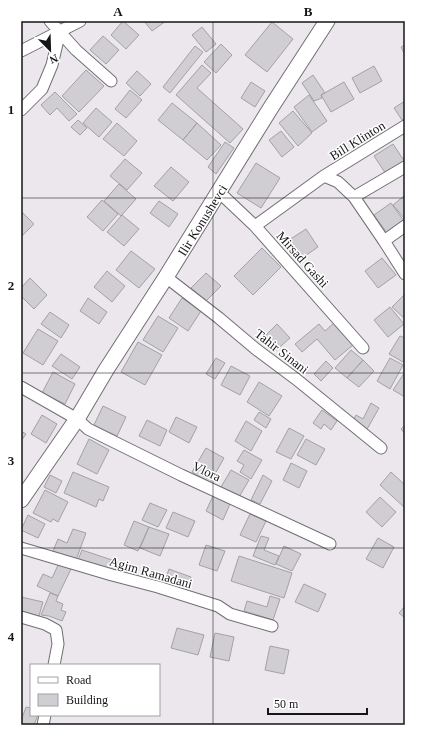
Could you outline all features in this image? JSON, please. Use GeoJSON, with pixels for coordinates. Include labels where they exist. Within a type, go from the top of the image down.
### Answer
{"type":"FeatureCollection","features":[{"type":"Feature","properties":{"kind":"street"},"geometry":{"type":"LineString","coordinates":[[50,21],[76,50],[111,81]]}},
{"type":"Feature","properties":{"kind":"street"},"geometry":{"type":"LineString","coordinates":[[21,51],[80,21]]}},
{"type":"Feature","properties":{"kind":"street","name":"Ilir Konushevci"},"geometry":{"type":"LineString","coordinates":[[21,500],[77,419],[106,370],[166,277],[270,109],[328,21]]}},
{"type":"Feature","properties":{"kind":"street"},"geometry":{"type":"LineString","coordinates":[[21,110],[42,89],[52,65],[60,31]]}},
{"type":"Feature","properties":{"kind":"street","name":"Bill Klinton"},"geometry":{"type":"LineString","coordinates":[[255,226],[324,176],[405,126]]}},
{"type":"Feature","properties":{"kind":"street"},"geometry":{"type":"LineString","coordinates":[[354,198],[405,167]]}},
{"type":"Feature","properties":{"kind":"street","name":"Bill Klinton"},"geometry":{"type":"LineString","coordinates":[[324,176],[338,182],[354,198],[405,274]]}},
{"type":"Feature","properties":{"kind":"street","name":"Mirsad Gashi"},"geometry":{"type":"LineString","coordinates":[[219,192],[255,226],[363,348]]}},
{"type":"Feature","properties":{"kind":"street"},"geometry":{"type":"LineString","coordinates":[[384,241],[405,226]]}},
{"type":"Feature","properties":{"kind":"street","name":"Tahir Sinani"},"geometry":{"type":"LineString","coordinates":[[166,277],[381,448]]}},
{"type":"Feature","properties":{"kind":"street"},"geometry":{"type":"LineString","coordinates":[[21,387],[77,419]]}},
{"type":"Feature","properties":{"kind":"street","name":"Vlora"},"geometry":{"type":"LineString","coordinates":[[77,419],[88,429],[109,440],[330,544]]}},
{"type":"Feature","properties":{"kind":"street","name":"Agim Ramadani"},"geometry":{"type":"LineString","coordinates":[[21,548],[158,587],[218,606],[230,614],[272,626]]}},
{"type":"Feature","properties":{"kind":"street"},"geometry":{"type":"LineString","coordinates":[[21,617],[45,624],[56,630],[58,644],[54,664]]}},
{"type":"Feature","properties":{"kind":"building"},"geometry":{"type":"Polygon","coordinates":[[[123,21],[139,35],[126,49],[111,35],[123,21]]]}},
{"type":"Feature","properties":{"kind":"building"},"geometry":{"type":"Polygon","coordinates":[[[144,21],[166,21],[152,31],[144,21]]]}},
{"type":"Feature","properties":{"kind":"building"},"geometry":{"type":"Polygon","coordinates":[[[272,22],[293,39],[267,72],[245,55],[272,22]]]}},
{"type":"Feature","properties":{"kind":"building"},"geometry":{"type":"Polygon","coordinates":[[[202,27],[216,44],[206,52],[192,35],[202,27]]]}},
{"type":"Feature","properties":{"kind":"building"},"geometry":{"type":"Polygon","coordinates":[[[103,36],[119,50],[106,64],[90,50],[103,36]]]}},
{"type":"Feature","properties":{"kind":"building"},"geometry":{"type":"Polygon","coordinates":[[[221,44],[232,55],[216,73],[204,62],[221,44]]]}},
{"type":"Feature","properties":{"kind":"building"},"geometry":{"type":"Polygon","coordinates":[[[405,45],[405,55],[401,47],[405,45]]]}},
{"type":"Feature","properties":{"kind":"building"},"geometry":{"type":"Polygon","coordinates":[[[195,46],[203,52],[170,93],[163,87],[195,46]]]}},
{"type":"Feature","properties":{"kind":"building"},"geometry":{"type":"Polygon","coordinates":[[[202,65],[211,73],[197,88],[243,129],[230,143],[176,95],[202,65]]]}},
{"type":"Feature","properties":{"kind":"building"},"geometry":{"type":"Polygon","coordinates":[[[374,66],[382,81],[360,93],[352,78],[374,66]]]}},
{"type":"Feature","properties":{"kind":"building"},"geometry":{"type":"Polygon","coordinates":[[[86,70],[104,86],[79,112],[62,96],[86,70]]]}},
{"type":"Feature","properties":{"kind":"building"},"geometry":{"type":"Polygon","coordinates":[[[137,71],[151,84],[140,96],[126,83],[137,71]]]}},
{"type":"Feature","properties":{"kind":"building"},"geometry":{"type":"Polygon","coordinates":[[[313,75],[325,93],[321,95],[322,98],[314,101],[302,83],[313,75]]]}},
{"type":"Feature","properties":{"kind":"building"},"geometry":{"type":"Polygon","coordinates":[[[251,82],[265,91],[255,107],[241,98],[251,82]]]}},
{"type":"Feature","properties":{"kind":"building"},"geometry":{"type":"Polygon","coordinates":[[[344,82],[354,99],[331,112],[321,95],[344,82]]]}},
{"type":"Feature","properties":{"kind":"building"},"geometry":{"type":"Polygon","coordinates":[[[130,90],[142,100],[126,118],[115,109],[130,90]]]}},
{"type":"Feature","properties":{"kind":"building"},"geometry":{"type":"Polygon","coordinates":[[[55,92],[77,114],[69,121],[57,108],[50,115],[41,105],[55,92]]]}},
{"type":"Feature","properties":{"kind":"building"},"geometry":{"type":"Polygon","coordinates":[[[309,95],[327,121],[312,132],[294,107],[309,95]]]}},
{"type":"Feature","properties":{"kind":"building"},"geometry":{"type":"Polygon","coordinates":[[[405,101],[405,119],[402,120],[394,108],[405,101]]]}},
{"type":"Feature","properties":{"kind":"building"},"geometry":{"type":"Polygon","coordinates":[[[172,103],[197,123],[183,140],[158,120],[172,103]]]}},
{"type":"Feature","properties":{"kind":"building"},"geometry":{"type":"Polygon","coordinates":[[[96,108],[112,122],[99,137],[83,123],[96,108]]]}},
{"type":"Feature","properties":{"kind":"building"},"geometry":{"type":"Polygon","coordinates":[[[293,111],[312,133],[298,146],[279,123],[293,111]]]}},
{"type":"Feature","properties":{"kind":"building"},"geometry":{"type":"Polygon","coordinates":[[[78,120],[87,128],[80,135],[71,127],[78,120]]]}},
{"type":"Feature","properties":{"kind":"building"},"geometry":{"type":"Polygon","coordinates":[[[117,123],[137,141],[124,156],[103,139],[117,123]]]}},
{"type":"Feature","properties":{"kind":"building"},"geometry":{"type":"Polygon","coordinates":[[[197,123],[221,145],[207,160],[183,140],[197,123]]]}},
{"type":"Feature","properties":{"kind":"building"},"geometry":{"type":"Polygon","coordinates":[[[281,131],[294,147],[282,157],[269,140],[281,131]]]}},
{"type":"Feature","properties":{"kind":"building"},"geometry":{"type":"Polygon","coordinates":[[[225,142],[234,148],[216,174],[208,167],[225,142]]]}},
{"type":"Feature","properties":{"kind":"building"},"geometry":{"type":"Polygon","coordinates":[[[393,144],[405,162],[386,174],[374,156],[393,144]]]}},
{"type":"Feature","properties":{"kind":"building"},"geometry":{"type":"Polygon","coordinates":[[[125,159],[142,173],[127,190],[110,176],[125,159]]]}},
{"type":"Feature","properties":{"kind":"building"},"geometry":{"type":"Polygon","coordinates":[[[256,163],[280,178],[261,208],[237,193],[256,163]]]}},
{"type":"Feature","properties":{"kind":"building"},"geometry":{"type":"Polygon","coordinates":[[[171,167],[189,182],[173,201],[154,186],[171,167]]]}},
{"type":"Feature","properties":{"kind":"building"},"geometry":{"type":"Polygon","coordinates":[[[119,184],[136,199],[121,216],[104,201],[119,184]]]}},
{"type":"Feature","properties":{"kind":"building"},"geometry":{"type":"Polygon","coordinates":[[[405,195],[405,217],[404,218],[393,205],[405,195]]]}},
{"type":"Feature","properties":{"kind":"building"},"geometry":{"type":"Polygon","coordinates":[[[102,200],[118,214],[103,231],[87,217],[102,200]]]}},
{"type":"Feature","properties":{"kind":"building"},"geometry":{"type":"Polygon","coordinates":[[[159,201],[178,214],[169,227],[150,213],[159,201]]]}},
{"type":"Feature","properties":{"kind":"building"},"geometry":{"type":"Polygon","coordinates":[[[391,203],[404,221],[387,233],[374,215],[391,203]]]}},
{"type":"Feature","properties":{"kind":"building"},"geometry":{"type":"Polygon","coordinates":[[[21,211],[34,224],[21,237],[21,211]]]}},
{"type":"Feature","properties":{"kind":"building"},"geometry":{"type":"Polygon","coordinates":[[[122,215],[139,229],[124,246],[107,232],[122,215]]]}},
{"type":"Feature","properties":{"kind":"building"},"geometry":{"type":"Polygon","coordinates":[[[306,229],[318,247],[299,260],[286,242],[306,229]]]}},
{"type":"Feature","properties":{"kind":"building"},"geometry":{"type":"Polygon","coordinates":[[[262,248],[281,267],[253,295],[234,276],[262,248]]]}},
{"type":"Feature","properties":{"kind":"building"},"geometry":{"type":"Polygon","coordinates":[[[131,251],[155,269],[139,288],[116,270],[131,251]]]}},
{"type":"Feature","properties":{"kind":"building"},"geometry":{"type":"Polygon","coordinates":[[[382,258],[396,275],[378,288],[365,271],[382,258]]]}},
{"type":"Feature","properties":{"kind":"building"},"geometry":{"type":"Polygon","coordinates":[[[107,271],[125,286],[112,302],[94,287],[107,271]]]}},
{"type":"Feature","properties":{"kind":"building"},"geometry":{"type":"Polygon","coordinates":[[[206,273],[221,286],[206,301],[191,288],[206,273]]]}},
{"type":"Feature","properties":{"kind":"building"},"geometry":{"type":"Polygon","coordinates":[[[30,278],[47,295],[34,309],[21,296],[21,288],[30,278]]]}},
{"type":"Feature","properties":{"kind":"building"},"geometry":{"type":"Polygon","coordinates":[[[405,294],[405,319],[392,307],[405,294]]]}},
{"type":"Feature","properties":{"kind":"building"},"geometry":{"type":"Polygon","coordinates":[[[88,298],[107,312],[99,324],[80,311],[88,298]]]}},
{"type":"Feature","properties":{"kind":"building"},"geometry":{"type":"Polygon","coordinates":[[[182,298],[201,311],[188,331],[169,318],[182,298]]]}},
{"type":"Feature","properties":{"kind":"building"},"geometry":{"type":"Polygon","coordinates":[[[390,307],[404,324],[388,337],[374,320],[390,307]]]}},
{"type":"Feature","properties":{"kind":"building"},"geometry":{"type":"Polygon","coordinates":[[[50,312],[69,325],[61,338],[41,324],[50,312]]]}},
{"type":"Feature","properties":{"kind":"building"},"geometry":{"type":"Polygon","coordinates":[[[158,316],[178,328],[163,352],[143,340],[158,316]]]}},
{"type":"Feature","properties":{"kind":"building"},"geometry":{"type":"Polygon","coordinates":[[[334,323],[353,345],[335,360],[317,339],[302,352],[295,344],[319,324],[325,331],[334,323]]]}},
{"type":"Feature","properties":{"kind":"building"},"geometry":{"type":"Polygon","coordinates":[[[277,324],[290,338],[274,352],[262,339],[277,324]]]}},
{"type":"Feature","properties":{"kind":"building"},"geometry":{"type":"Polygon","coordinates":[[[38,329],[58,341],[43,365],[23,353],[38,329]]]}},
{"type":"Feature","properties":{"kind":"building"},"geometry":{"type":"Polygon","coordinates":[[[400,336],[405,338],[405,360],[403,362],[389,354],[400,336]]]}},
{"type":"Feature","properties":{"kind":"building"},"geometry":{"type":"Polygon","coordinates":[[[138,342],[162,355],[145,385],[121,372],[138,342]]]}},
{"type":"Feature","properties":{"kind":"building"},"geometry":{"type":"Polygon","coordinates":[[[351,350],[363,360],[347,378],[335,368],[351,350]]]}},
{"type":"Feature","properties":{"kind":"building"},"geometry":{"type":"Polygon","coordinates":[[[61,354],[80,367],[72,379],[52,366],[61,354]]]}},
{"type":"Feature","properties":{"kind":"building"},"geometry":{"type":"Polygon","coordinates":[[[216,358],[225,363],[215,379],[206,374],[216,358]]]}},
{"type":"Feature","properties":{"kind":"building"},"geometry":{"type":"Polygon","coordinates":[[[390,358],[403,365],[390,389],[377,381],[390,358]]]}},
{"type":"Feature","properties":{"kind":"building"},"geometry":{"type":"Polygon","coordinates":[[[363,360],[374,371],[359,387],[347,378],[363,360]]]}},
{"type":"Feature","properties":{"kind":"building"},"geometry":{"type":"Polygon","coordinates":[[[326,361],[333,368],[321,381],[314,374],[326,361]]]}},
{"type":"Feature","properties":{"kind":"building"},"geometry":{"type":"Polygon","coordinates":[[[231,366],[250,376],[240,395],[221,385],[231,366]]]}},
{"type":"Feature","properties":{"kind":"building"},"geometry":{"type":"Polygon","coordinates":[[[53,372],[75,384],[65,404],[42,393],[53,372]]]}},
{"type":"Feature","properties":{"kind":"building"},"geometry":{"type":"Polygon","coordinates":[[[405,372],[405,397],[393,390],[405,372]]]}},
{"type":"Feature","properties":{"kind":"building"},"geometry":{"type":"Polygon","coordinates":[[[259,382],[282,396],[269,416],[247,402],[259,382]]]}},
{"type":"Feature","properties":{"kind":"building"},"geometry":{"type":"Polygon","coordinates":[[[371,403],[379,408],[366,431],[352,422],[356,415],[363,419],[371,403]]]}},
{"type":"Feature","properties":{"kind":"building"},"geometry":{"type":"Polygon","coordinates":[[[103,406],[126,417],[117,436],[94,425],[103,406]]]}},
{"type":"Feature","properties":{"kind":"building"},"geometry":{"type":"Polygon","coordinates":[[[322,410],[337,421],[331,430],[324,424],[321,429],[313,423],[322,410]]]}},
{"type":"Feature","properties":{"kind":"building"},"geometry":{"type":"Polygon","coordinates":[[[259,412],[271,419],[266,428],[254,420],[259,412]]]}},
{"type":"Feature","properties":{"kind":"building"},"geometry":{"type":"Polygon","coordinates":[[[42,415],[57,424],[46,443],[31,434],[42,415]]]}},
{"type":"Feature","properties":{"kind":"building"},"geometry":{"type":"Polygon","coordinates":[[[176,417],[197,427],[189,443],[169,432],[176,417]]]}},
{"type":"Feature","properties":{"kind":"building"},"geometry":{"type":"Polygon","coordinates":[[[147,420],[167,430],[160,446],[139,436],[147,420]]]}},
{"type":"Feature","properties":{"kind":"building"},"geometry":{"type":"Polygon","coordinates":[[[246,421],[262,431],[251,451],[235,441],[246,421]]]}},
{"type":"Feature","properties":{"kind":"building"},"geometry":{"type":"Polygon","coordinates":[[[405,425],[405,434],[401,429],[405,425]]]}},
{"type":"Feature","properties":{"kind":"building"},"geometry":{"type":"Polygon","coordinates":[[[289,428],[304,436],[291,459],[276,452],[289,428]]]}},
{"type":"Feature","properties":{"kind":"building"},"geometry":{"type":"Polygon","coordinates":[[[21,431],[26,434],[21,441],[21,431]]]}},
{"type":"Feature","properties":{"kind":"building"},"geometry":{"type":"Polygon","coordinates":[[[89,439],[109,450],[97,474],[77,464],[89,439]]]}},
{"type":"Feature","properties":{"kind":"building"},"geometry":{"type":"Polygon","coordinates":[[[306,439],[325,449],[316,465],[297,455],[306,439]]]}},
{"type":"Feature","properties":{"kind":"building"},"geometry":{"type":"Polygon","coordinates":[[[206,448],[224,458],[210,483],[192,472],[206,448]]]}},
{"type":"Feature","properties":{"kind":"building"},"geometry":{"type":"Polygon","coordinates":[[[244,450],[262,460],[251,479],[240,472],[244,465],[237,461],[244,450]]]}},
{"type":"Feature","properties":{"kind":"building"},"geometry":{"type":"Polygon","coordinates":[[[291,463],[307,471],[299,488],[283,480],[291,463]]]}},
{"type":"Feature","properties":{"kind":"building"},"geometry":{"type":"Polygon","coordinates":[[[231,470],[249,480],[239,497],[221,487],[231,470]]]}},
{"type":"Feature","properties":{"kind":"building"},"geometry":{"type":"Polygon","coordinates":[[[73,472],[109,487],[103,501],[99,499],[96,507],[64,493],[73,472]]]}},
{"type":"Feature","properties":{"kind":"building"},"geometry":{"type":"Polygon","coordinates":[[[391,472],[405,485],[405,508],[380,485],[391,472]]]}},
{"type":"Feature","properties":{"kind":"building"},"geometry":{"type":"Polygon","coordinates":[[[50,475],[62,481],[56,493],[44,487],[50,475]]]}},
{"type":"Feature","properties":{"kind":"building"},"geometry":{"type":"Polygon","coordinates":[[[263,475],[272,481],[260,504],[251,500],[263,475]]]}},
{"type":"Feature","properties":{"kind":"building"},"geometry":{"type":"Polygon","coordinates":[[[45,490],[68,502],[58,522],[53,519],[51,522],[33,513],[45,490]]]}},
{"type":"Feature","properties":{"kind":"building"},"geometry":{"type":"Polygon","coordinates":[[[213,496],[230,504],[223,520],[206,511],[213,496]]]}},
{"type":"Feature","properties":{"kind":"building"},"geometry":{"type":"Polygon","coordinates":[[[380,497],[396,512],[382,527],[366,512],[380,497]]]}},
{"type":"Feature","properties":{"kind":"building"},"geometry":{"type":"Polygon","coordinates":[[[150,503],[167,510],[158,527],[142,520],[150,503]]]}},
{"type":"Feature","properties":{"kind":"building"},"geometry":{"type":"Polygon","coordinates":[[[173,512],[195,521],[188,537],[166,528],[173,512]]]}},
{"type":"Feature","properties":{"kind":"building"},"geometry":{"type":"Polygon","coordinates":[[[250,514],[266,521],[256,542],[240,535],[250,514]]]}},
{"type":"Feature","properties":{"kind":"building"},"geometry":{"type":"Polygon","coordinates":[[[28,515],[45,524],[38,538],[21,530],[28,515]]]}},
{"type":"Feature","properties":{"kind":"building"},"geometry":{"type":"Polygon","coordinates":[[[134,521],[149,527],[138,551],[124,545],[134,521]]]}},
{"type":"Feature","properties":{"kind":"building"},"geometry":{"type":"Polygon","coordinates":[[[149,527],[169,534],[160,556],[140,548],[149,527]]]}},
{"type":"Feature","properties":{"kind":"building"},"geometry":{"type":"Polygon","coordinates":[[[73,529],[86,533],[76,560],[53,551],[58,539],[67,543],[73,529]]]}},
{"type":"Feature","properties":{"kind":"building"},"geometry":{"type":"Polygon","coordinates":[[[261,536],[269,538],[264,550],[279,556],[275,565],[253,556],[261,536]]]}},
{"type":"Feature","properties":{"kind":"building"},"geometry":{"type":"Polygon","coordinates":[[[378,538],[394,547],[383,568],[366,559],[378,538]]]}},
{"type":"Feature","properties":{"kind":"building"},"geometry":{"type":"Polygon","coordinates":[[[206,545],[225,551],[217,571],[199,565],[206,545]]]}},
{"type":"Feature","properties":{"kind":"building"},"geometry":{"type":"Polygon","coordinates":[[[284,546],[301,554],[292,571],[276,564],[284,546]]]}},
{"type":"Feature","properties":{"kind":"building"},"geometry":{"type":"Polygon","coordinates":[[[82,550],[118,562],[115,572],[78,560],[82,550]]]}},
{"type":"Feature","properties":{"kind":"building"},"geometry":{"type":"Polygon","coordinates":[[[239,556],[292,573],[284,598],[231,581],[239,556]]]}},
{"type":"Feature","properties":{"kind":"building"},"geometry":{"type":"Polygon","coordinates":[[[59,563],[71,569],[58,596],[37,586],[43,574],[52,578],[59,563]]]}},
{"type":"Feature","properties":{"kind":"building"},"geometry":{"type":"Polygon","coordinates":[[[169,569],[191,577],[185,594],[163,586],[169,569]]]}},
{"type":"Feature","properties":{"kind":"building"},"geometry":{"type":"Polygon","coordinates":[[[304,584],[326,594],[318,612],[295,602],[304,584]]]}},
{"type":"Feature","properties":{"kind":"building"},"geometry":{"type":"Polygon","coordinates":[[[50,593],[58,596],[56,601],[63,604],[61,610],[66,612],[62,621],[49,616],[41,615],[50,593]]]}},
{"type":"Feature","properties":{"kind":"building"},"geometry":{"type":"Polygon","coordinates":[[[270,596],[280,599],[273,620],[244,611],[247,601],[267,607],[270,596]]]}},
{"type":"Feature","properties":{"kind":"building"},"geometry":{"type":"Polygon","coordinates":[[[21,597],[43,602],[39,616],[21,611],[21,597]]]}},
{"type":"Feature","properties":{"kind":"building"},"geometry":{"type":"Polygon","coordinates":[[[405,606],[405,618],[399,613],[405,606]]]}},
{"type":"Feature","properties":{"kind":"building"},"geometry":{"type":"Polygon","coordinates":[[[177,628],[204,635],[198,655],[171,648],[177,628]]]}},
{"type":"Feature","properties":{"kind":"building"},"geometry":{"type":"Polygon","coordinates":[[[215,633],[234,637],[229,661],[210,657],[215,633]]]}},
{"type":"Feature","properties":{"kind":"building"},"geometry":{"type":"Polygon","coordinates":[[[270,646],[289,650],[284,674],[265,670],[270,646]]]}},
{"type":"Feature","properties":{"kind":"building"},"geometry":{"type":"Polygon","coordinates":[[[26,707],[30,708],[30,716],[38,716],[34,725],[21,725],[26,707]]]}}]}
